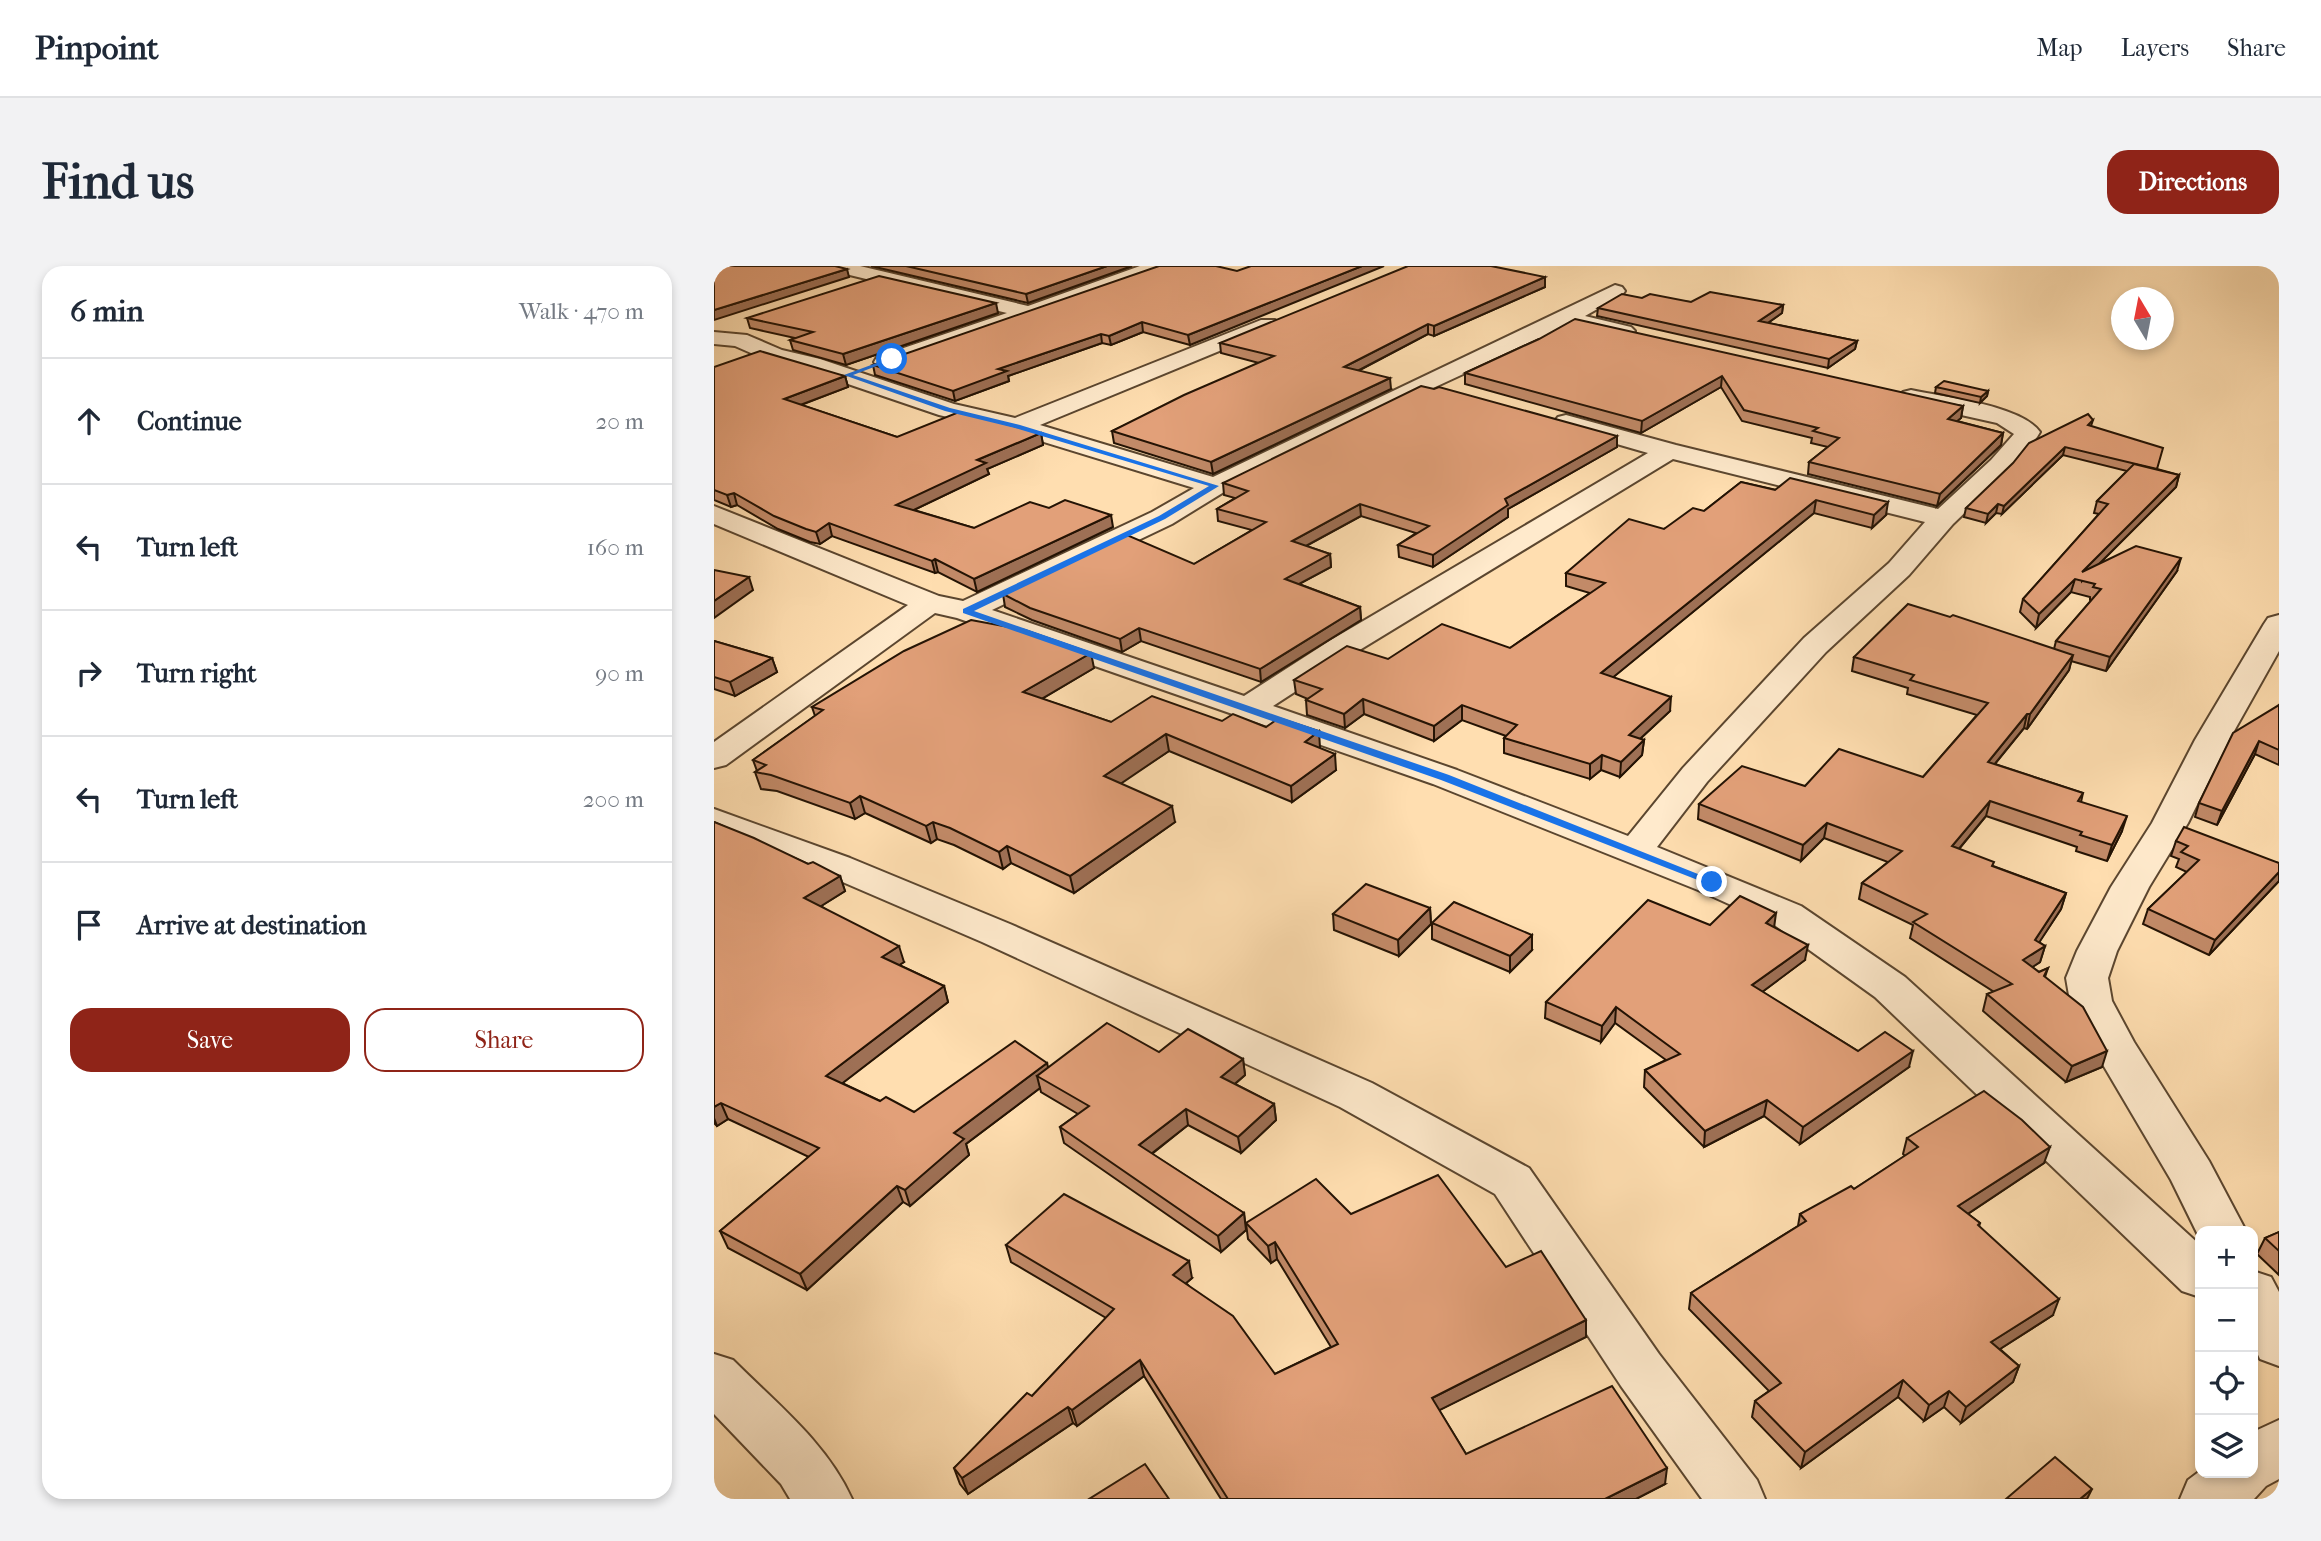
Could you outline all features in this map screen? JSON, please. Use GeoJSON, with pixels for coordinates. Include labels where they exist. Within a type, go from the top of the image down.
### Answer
{"type":"FeatureCollection","features":[{"type":"Feature","properties":{"kind":"street"},"geometry":{"type":"LineString","coordinates":[[836,266],[1029,312]]}},
{"type":"Feature","properties":{"kind":"street"},"geometry":{"type":"LineString","coordinates":[[841,289],[908,266]]}},
{"type":"Feature","properties":{"kind":"street"},"geometry":{"type":"LineString","coordinates":[[847,375],[1158,266]]}},
{"type":"Feature","properties":{"kind":"street"},"geometry":{"type":"LineString","coordinates":[[966,611],[1162,518],[1215,486],[1425,383],[1567,318],[1615,292]]}},
{"type":"Feature","properties":{"kind":"street"},"geometry":{"type":"LineString","coordinates":[[1017,426],[1289,315]]}},
{"type":"Feature","properties":{"kind":"street"},"geometry":{"type":"LineString","coordinates":[[1567,318],[1648,337]]}},
{"type":"Feature","properties":{"kind":"street"},"geometry":{"type":"LineString","coordinates":[[714,330],[739,322]]}},
{"type":"Feature","properties":{"kind":"street"},"geometry":{"type":"LineString","coordinates":[[714,338],[739,340],[775,355],[847,375],[947,410],[1017,426],[1215,486]]}},
{"type":"Feature","properties":{"kind":"street"},"geometry":{"type":"LineString","coordinates":[[1425,383],[1464,393]]}},
{"type":"Feature","properties":{"kind":"street"},"geometry":{"type":"LineString","coordinates":[[1634,852],[1695,775],[1805,655],[1899,569],[1943,518],[2000,465],[2028,432],[2005,418],[1885,391]]}},
{"type":"Feature","properties":{"kind":"street"},"geometry":{"type":"LineString","coordinates":[[1541,415],[1669,451],[1943,518]]}},
{"type":"Feature","properties":{"kind":"street"},"geometry":{"type":"LineString","coordinates":[[1247,709],[1342,647],[1669,451]]}},
{"type":"Feature","properties":{"kind":"street"},"geometry":{"type":"LineString","coordinates":[[714,514],[930,603],[966,611],[1445,778],[1712,882],[1787,915],[1890,987],[2195,1271]]}},
{"type":"Feature","properties":{"kind":"street"},"geometry":{"type":"LineString","coordinates":[[714,758],[930,603]]}},
{"type":"Feature","properties":{"kind":"street"},"geometry":{"type":"LineString","coordinates":[[2218,1226],[2192,1174],[2114,1046],[2091,1001],[2087,978],[2096,951],[2130,887],[2187,830],[2212,740],[2274,644]]}},
{"type":"Feature","properties":{"kind":"street"},"geometry":{"type":"LineString","coordinates":[[714,820],[837,866],[983,927],[1356,1095],[1512,1181],[1640,1370],[1736,1499]]}},
{"type":"Feature","properties":{"kind":"street"},"geometry":{"type":"LineString","coordinates":[[2258,1302],[2279,1343]]}},
{"type":"Feature","properties":{"kind":"street"},"geometry":{"type":"LineString","coordinates":[[2258,1330],[2279,1349]]}},
{"type":"Feature","properties":{"kind":"street"},"geometry":{"type":"LineString","coordinates":[[714,1377],[801,1466],[823,1499]]}},
{"type":"Feature","properties":{"kind":"street"},"geometry":{"type":"LineString","coordinates":[[2258,1461],[2279,1445]]}},
{"type":"Feature","properties":{"kind":"street"},"geometry":{"type":"LineString","coordinates":[[2209,1499],[2236,1478]]}},
{"type":"Feature","properties":{"kind":"building"},"geometry":{"type":"Polygon","coordinates":[[[714,266],[835,266],[847,269],[714,310],[714,266]]]}},
{"type":"Feature","properties":{"kind":"building"},"geometry":{"type":"Polygon","coordinates":[[[906,266],[1107,266],[1026,294],[906,266]]]}},
{"type":"Feature","properties":{"kind":"building"},"geometry":{"type":"Polygon","coordinates":[[[1159,266],[1216,266],[1237,271],[1251,266],[1362,266],[1188,335],[1142,322],[1109,336],[1101,334],[998,369],[1007,371],[953,391],[873,365],[1159,266]]]}},
{"type":"Feature","properties":{"kind":"building"},"geometry":{"type":"Polygon","coordinates":[[[1408,266],[1491,266],[1545,277],[1434,326],[1428,324],[1344,367],[1390,378],[1211,462],[1112,431],[1184,395],[1274,356],[1220,343],[1408,266]]]}},
{"type":"Feature","properties":{"kind":"building"},"geometry":{"type":"Polygon","coordinates":[[[879,276],[996,303],[843,354],[790,340],[813,332],[747,318],[879,276]]]}},
{"type":"Feature","properties":{"kind":"building"},"geometry":{"type":"Polygon","coordinates":[[[1710,292],[1783,305],[1759,321],[1857,341],[1829,359],[1598,308],[1622,294],[1642,298],[1650,294],[1691,302],[1710,292]]]}},
{"type":"Feature","properties":{"kind":"building"},"geometry":{"type":"Polygon","coordinates":[[[1575,319],[1963,406],[1948,419],[2003,433],[1940,494],[1809,462],[1839,438],[1813,431],[1818,428],[1744,410],[1722,376],[1642,421],[1465,373],[1575,319]]]}},
{"type":"Feature","properties":{"kind":"building"},"geometry":{"type":"Polygon","coordinates":[[[760,351],[845,376],[784,399],[897,437],[959,412],[1041,433],[977,460],[986,463],[896,505],[974,528],[1030,502],[1049,508],[1065,500],[1111,515],[974,579],[935,559],[932,561],[829,523],[816,532],[806,529],[774,516],[734,493],[727,495],[714,490],[714,367],[760,351]]]}},
{"type":"Feature","properties":{"kind":"building"},"geometry":{"type":"Polygon","coordinates":[[[1944,381],[1988,391],[1981,397],[1936,387],[1944,381]]]}},
{"type":"Feature","properties":{"kind":"building"},"geometry":{"type":"Polygon","coordinates":[[[1421,386],[1434,389],[1439,387],[1617,436],[1505,499],[1508,505],[1433,555],[1398,545],[1429,526],[1360,504],[1292,541],[1330,554],[1285,579],[1360,607],[1260,669],[1139,628],[1120,639],[1030,608],[1003,594],[1127,535],[1194,564],[1266,522],[1217,509],[1248,491],[1223,483],[1421,386]]]}},
{"type":"Feature","properties":{"kind":"building"},"geometry":{"type":"Polygon","coordinates":[[[2088,414],[2093,420],[2088,425],[2163,448],[2157,469],[2065,447],[2004,506],[1998,504],[1988,514],[1966,508],[2013,463],[2029,443],[2088,414]]]}},
{"type":"Feature","properties":{"kind":"building"},"geometry":{"type":"Polygon","coordinates":[[[2134,464],[2179,475],[2082,572],[2136,546],[2181,558],[2110,657],[2056,641],[2101,589],[2093,587],[2095,584],[2075,579],[2039,614],[2023,599],[2108,504],[2097,501],[2134,464]]]}},
{"type":"Feature","properties":{"kind":"building"},"geometry":{"type":"Polygon","coordinates":[[[1790,478],[1888,502],[1874,515],[1816,500],[1601,673],[1671,697],[1629,735],[1644,740],[1621,762],[1602,755],[1590,764],[1504,738],[1517,725],[1462,705],[1434,726],[1363,699],[1344,714],[1306,700],[1322,689],[1294,680],[1347,646],[1388,659],[1442,624],[1510,648],[1605,583],[1566,573],[1629,519],[1664,529],[1693,508],[1704,511],[1741,482],[1775,490],[1790,478]]]}},
{"type":"Feature","properties":{"kind":"building"},"geometry":{"type":"Polygon","coordinates":[[[714,570],[749,577],[714,601],[714,570]]]}},
{"type":"Feature","properties":{"kind":"building"},"geometry":{"type":"Polygon","coordinates":[[[1908,604],[1950,617],[1953,615],[2073,655],[2030,714],[2027,714],[1988,762],[2083,793],[2078,801],[2127,816],[2112,845],[1990,801],[1952,846],[1994,862],[1992,866],[2066,893],[2035,940],[2045,946],[2023,960],[2039,972],[2048,968],[2044,976],[2083,1007],[2107,1051],[2072,1066],[1987,994],[2012,984],[1913,922],[1927,914],[1862,883],[1902,851],[1827,823],[1803,845],[1699,804],[1742,766],[1805,786],[1839,749],[1923,777],[1988,703],[1910,680],[1914,675],[1854,657],[1908,604]]]}},
{"type":"Feature","properties":{"kind":"building"},"geometry":{"type":"Polygon","coordinates":[[[971,620],[1025,630],[1091,653],[1023,692],[1111,722],[1152,696],[1222,721],[1233,714],[1266,727],[1279,718],[1319,731],[1305,742],[1335,754],[1291,786],[1166,734],[1104,776],[1172,806],[1070,876],[1007,846],[999,852],[950,828],[933,822],[926,826],[860,796],[850,803],[771,775],[755,772],[766,765],[753,760],[823,710],[812,707],[904,651],[971,620]]]}},
{"type":"Feature","properties":{"kind":"building"},"geometry":{"type":"Polygon","coordinates":[[[714,641],[772,658],[730,682],[714,677],[714,641]]]}},
{"type":"Feature","properties":{"kind":"building"},"geometry":{"type":"Polygon","coordinates":[[[2279,705],[2279,750],[2259,741],[2222,811],[2199,803],[2233,733],[2279,705]]]}},
{"type":"Feature","properties":{"kind":"building"},"geometry":{"type":"Polygon","coordinates":[[[714,822],[808,864],[813,862],[840,876],[804,898],[899,946],[882,957],[944,986],[826,1076],[880,1101],[886,1097],[914,1112],[1015,1041],[1047,1063],[954,1133],[964,1139],[905,1190],[897,1186],[800,1274],[720,1231],[819,1148],[721,1103],[714,1107],[714,822]]]}},
{"type":"Feature","properties":{"kind":"building"},"geometry":{"type":"Polygon","coordinates":[[[2184,827],[2279,863],[2279,872],[2215,940],[2148,909],[2199,860],[2181,852],[2188,846],[2176,841],[2184,827]]]}},
{"type":"Feature","properties":{"kind":"building"},"geometry":{"type":"Polygon","coordinates":[[[1366,884],[1430,908],[1398,940],[1333,914],[1366,884]]]}},
{"type":"Feature","properties":{"kind":"building"},"geometry":{"type":"Polygon","coordinates":[[[1740,896],[1776,913],[1766,923],[1808,945],[1752,985],[1858,1051],[1885,1032],[1913,1051],[1803,1127],[1767,1100],[1705,1131],[1645,1070],[1680,1054],[1616,1007],[1602,1026],[1546,1002],[1648,900],[1710,925],[1740,896]]]}},
{"type":"Feature","properties":{"kind":"building"},"geometry":{"type":"Polygon","coordinates":[[[1454,902],[1532,935],[1510,956],[1432,923],[1454,902]]]}},
{"type":"Feature","properties":{"kind":"building"},"geometry":{"type":"Polygon","coordinates":[[[1107,1023],[1159,1052],[1188,1029],[1243,1059],[1221,1077],[1274,1104],[1238,1137],[1186,1109],[1139,1145],[1244,1213],[1218,1236],[1060,1127],[1089,1106],[1037,1076],[1107,1023]]]}},
{"type":"Feature","properties":{"kind":"building"},"geometry":{"type":"Polygon","coordinates":[[[1984,1091],[2022,1120],[2050,1147],[1958,1206],[1980,1223],[1978,1225],[2059,1299],[1991,1342],[2019,1366],[1966,1407],[1949,1391],[1929,1405],[1903,1380],[1805,1452],[1755,1401],[1781,1383],[1691,1293],[1806,1221],[1800,1214],[1851,1186],[1854,1189],[1918,1147],[1907,1138],[1984,1091]]]}},
{"type":"Feature","properties":{"kind":"building"},"geometry":{"type":"Polygon","coordinates":[[[1438,1175],[1506,1267],[1541,1251],[1586,1320],[1432,1398],[1466,1454],[1612,1386],[1667,1468],[1605,1499],[1228,1499],[1140,1360],[1072,1410],[1068,1407],[962,1478],[954,1468],[1027,1393],[1032,1396],[1114,1309],[1006,1245],[1064,1194],[1189,1261],[1173,1275],[1233,1316],[1275,1374],[1338,1344],[1275,1242],[1268,1246],[1246,1223],[1316,1179],[1351,1214],[1438,1175]]]}},
{"type":"Feature","properties":{"kind":"building"},"geometry":{"type":"Polygon","coordinates":[[[2279,1232],[2279,1251],[2265,1238],[2279,1232]]]}},
{"type":"Feature","properties":{"kind":"building"},"geometry":{"type":"Polygon","coordinates":[[[2055,1457],[2092,1489],[2080,1499],[2006,1499],[2055,1457]]]}},
{"type":"Feature","properties":{"kind":"building"},"geometry":{"type":"Polygon","coordinates":[[[1145,1464],[1169,1499],[1089,1499],[1145,1464]]]}},
{"type":"Feature","properties":{"kind":"building"},"geometry":{"type":"Polygon","coordinates":[[[2279,1492],[2279,1499],[2269,1499],[2279,1492]]]}},
{"type":"Feature","properties":{"kind":"route"},"geometry":{"type":"LineString","coordinates":[[892,359],[847,375],[947,410],[1017,426],[1215,486],[1162,518],[966,611],[1445,778],[1712,882]]}}]}
